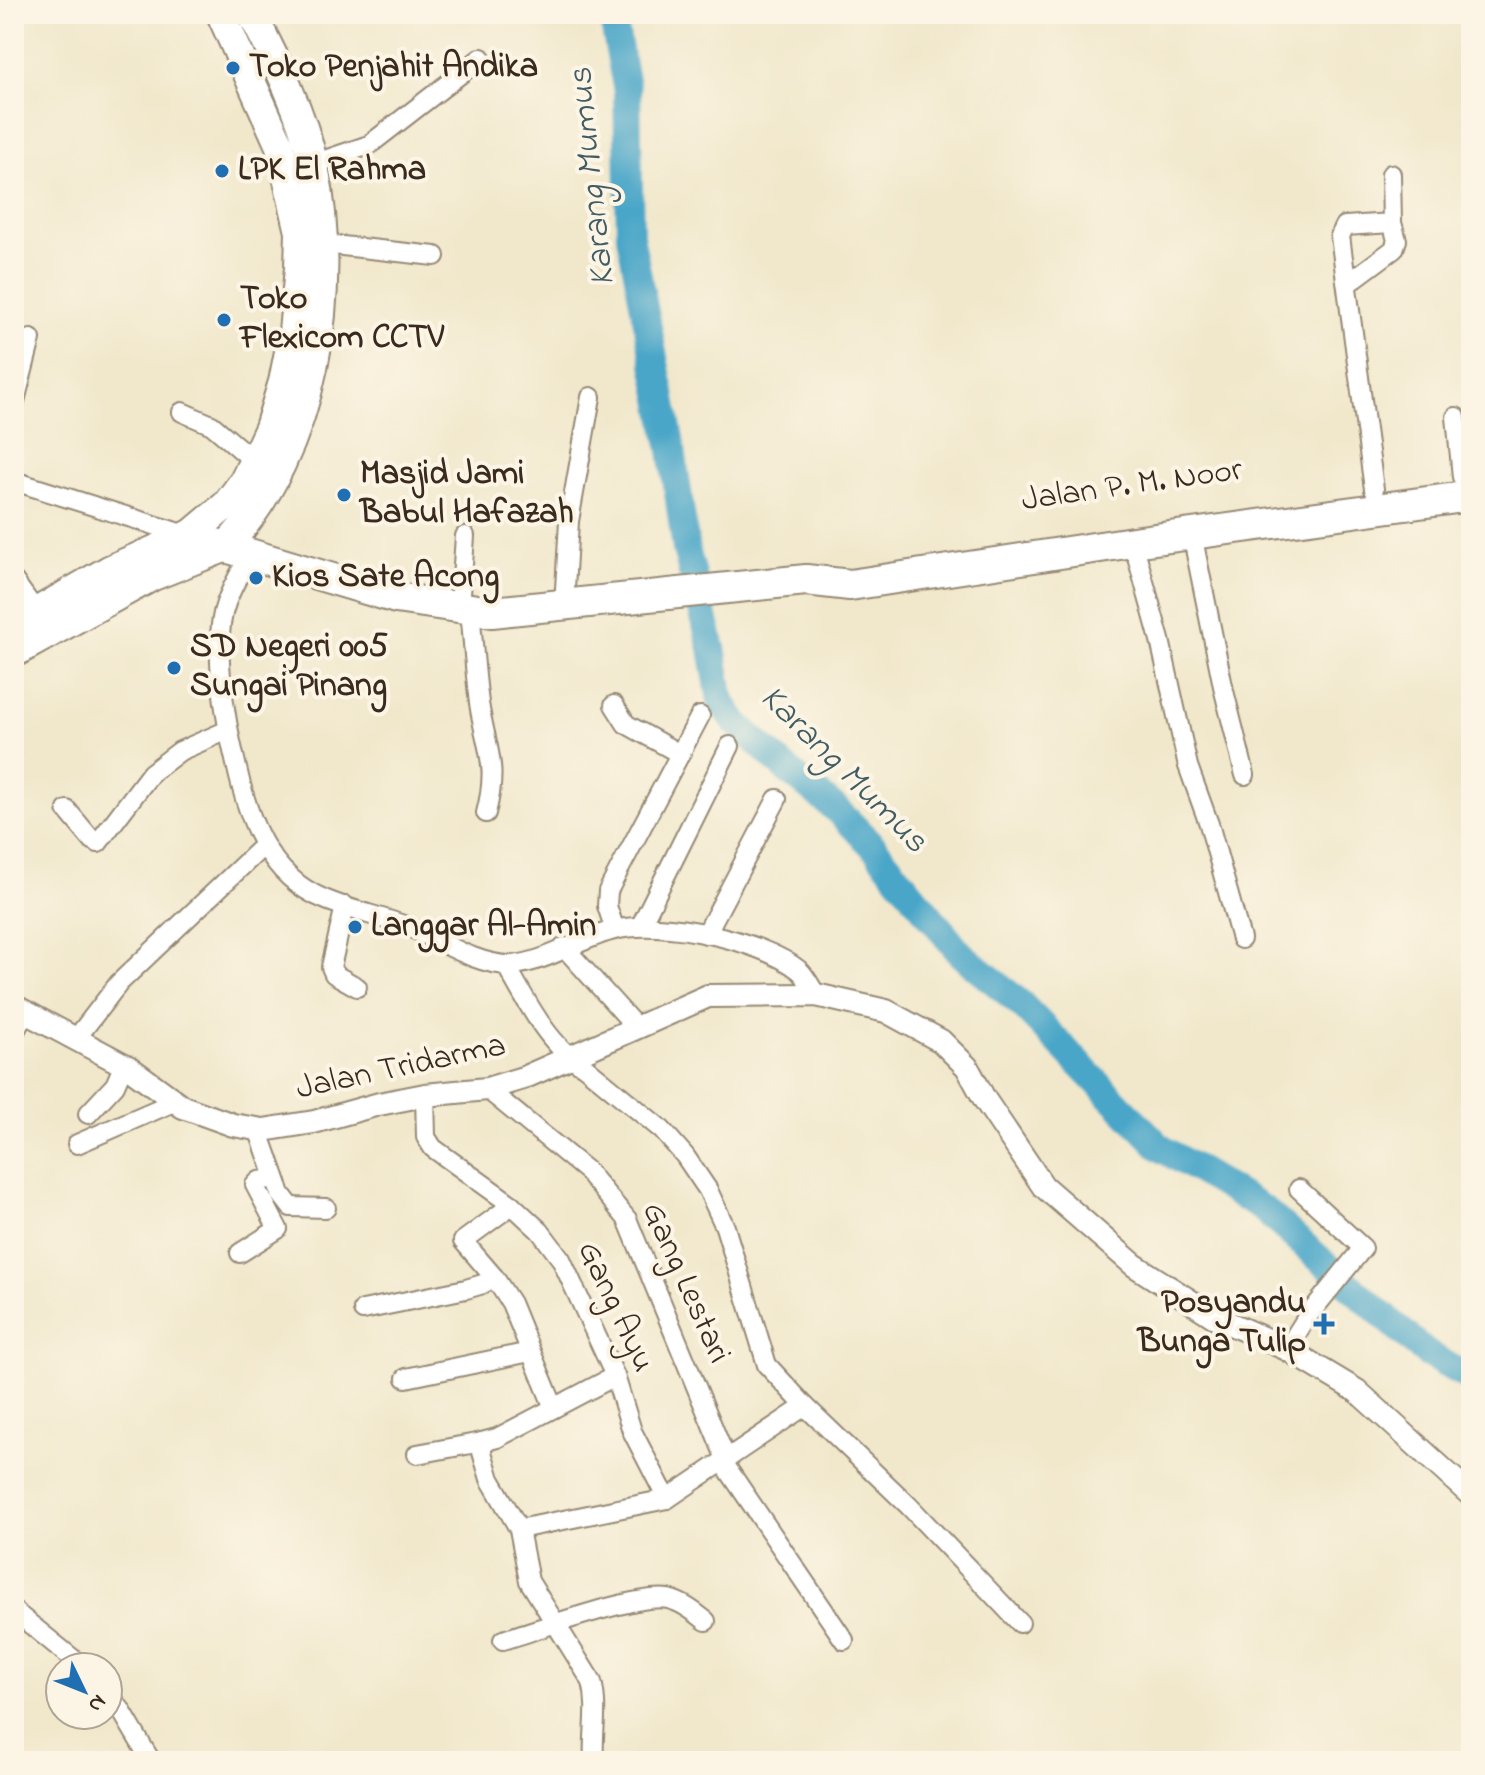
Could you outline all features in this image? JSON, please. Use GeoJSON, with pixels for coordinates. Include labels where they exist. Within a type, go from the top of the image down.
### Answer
{"type":"FeatureCollection","features":[{"type":"Feature","properties":{"kind":"highway","name":"Jalan P. M. Noor"},"geometry":{"type":"LineString","coordinates":[[189,536],[396,598],[505,613],[806,580],[850,585],[1133,542],[1374,489],[1468,483]]}},
{"type":"Feature","properties":{"kind":"highway","name":"Jalan P. M. Noor"},"geometry":{"type":"LineString","coordinates":[[806,580],[846,566],[1195,528],[1468,483]]}},
{"type":"Feature","properties":{"kind":"highway"},"geometry":{"type":"LineString","coordinates":[[25,619],[111,570],[189,536]]}},
{"type":"Feature","properties":{"kind":"highway"},"geometry":{"type":"LineString","coordinates":[[14,652],[153,575],[238,550]]}},
{"type":"Feature","properties":{"kind":"main road"},"geometry":{"type":"LineString","coordinates":[[189,536],[226,505],[244,481],[269,428],[283,382],[293,332],[300,232],[280,146],[221,14]]}},
{"type":"Feature","properties":{"kind":"main road"},"geometry":{"type":"LineString","coordinates":[[238,550],[245,526],[286,453],[304,404],[317,340],[324,275],[324,244],[313,164],[279,67],[252,14]]}},
{"type":"Feature","properties":{"kind":"street"},"geometry":{"type":"LineString","coordinates":[[313,164],[364,148],[481,58]]}},
{"type":"Feature","properties":{"kind":"street"},"geometry":{"type":"LineString","coordinates":[[1347,284],[1394,249],[1397,240],[1392,223],[1391,174]]}},
{"type":"Feature","properties":{"kind":"street"},"geometry":{"type":"LineString","coordinates":[[1374,489],[1340,236],[1345,226],[1392,223]]}},
{"type":"Feature","properties":{"kind":"street"},"geometry":{"type":"LineString","coordinates":[[324,244],[435,256]]}},
{"type":"Feature","properties":{"kind":"street"},"geometry":{"type":"LineString","coordinates":[[14,405],[31,339]]}},
{"type":"Feature","properties":{"kind":"street"},"geometry":{"type":"LineString","coordinates":[[564,606],[569,521],[591,397]]}},
{"type":"Feature","properties":{"kind":"street"},"geometry":{"type":"LineString","coordinates":[[182,412],[212,425],[254,461]]}},
{"type":"Feature","properties":{"kind":"street"},"geometry":{"type":"LineString","coordinates":[[1456,417],[1468,483]]}},
{"type":"Feature","properties":{"kind":"street"},"geometry":{"type":"LineString","coordinates":[[14,481],[189,536]]}},
{"type":"Feature","properties":{"kind":"street"},"geometry":{"type":"LineString","coordinates":[[1195,528],[1224,691],[1245,775]]}},
{"type":"Feature","properties":{"kind":"street"},"geometry":{"type":"LineString","coordinates":[[465,536],[465,609],[492,761],[493,786],[486,813]]}},
{"type":"Feature","properties":{"kind":"street"},"geometry":{"type":"LineString","coordinates":[[1133,542],[1160,640],[1188,766],[1209,824],[1241,939]]}},
{"type":"Feature","properties":{"kind":"street"},"geometry":{"type":"LineString","coordinates":[[238,550],[223,613],[220,648],[228,730],[244,803],[264,845],[277,866],[291,880],[324,899],[414,929],[464,953],[506,965],[538,959],[615,930],[641,925],[668,926],[735,941],[805,966],[816,995]]}},
{"type":"Feature","properties":{"kind":"street"},"geometry":{"type":"LineString","coordinates":[[14,581],[25,619]]}},
{"type":"Feature","properties":{"kind":"street"},"geometry":{"type":"LineString","coordinates":[[614,705],[626,724],[680,754]]}},
{"type":"Feature","properties":{"kind":"street"},"geometry":{"type":"LineString","coordinates":[[615,930],[607,906],[608,891],[700,716]]}},
{"type":"Feature","properties":{"kind":"street"},"geometry":{"type":"LineString","coordinates":[[67,810],[98,843],[151,773],[180,751],[228,730]]}},
{"type":"Feature","properties":{"kind":"street"},"geometry":{"type":"LineString","coordinates":[[641,925],[730,746]]}},
{"type":"Feature","properties":{"kind":"street"},"geometry":{"type":"LineString","coordinates":[[706,934],[777,799]]}},
{"type":"Feature","properties":{"kind":"street"},"geometry":{"type":"LineString","coordinates":[[75,1040],[119,983],[264,845]]}},
{"type":"Feature","properties":{"kind":"street"},"geometry":{"type":"LineString","coordinates":[[345,906],[331,967],[334,974],[357,987]]}},
{"type":"Feature","properties":{"kind":"street"},"geometry":{"type":"LineString","coordinates":[[564,947],[636,1027]]}},
{"type":"Feature","properties":{"kind":"street"},"geometry":{"type":"LineString","coordinates":[[506,965],[531,1008],[569,1058],[584,1066],[662,1130],[685,1156],[708,1190],[725,1227],[767,1365],[909,1506],[1020,1623]]}},
{"type":"Feature","properties":{"kind":"street","name":"Jalan Tridarma"},"geometry":{"type":"LineString","coordinates":[[20,1009],[124,1064],[176,1101],[210,1118],[258,1129],[314,1122],[425,1095],[487,1089],[523,1078],[708,996],[816,995],[886,1011],[941,1041],[967,1067],[985,1100],[1043,1186],[1134,1265],[1215,1317],[1287,1349],[1357,1391],[1471,1495]]}},
{"type":"Feature","properties":{"kind":"street"},"geometry":{"type":"LineString","coordinates":[[14,1033],[20,1009]]}},
{"type":"Feature","properties":{"kind":"street"},"geometry":{"type":"LineString","coordinates":[[88,1114],[115,1085],[124,1064]]}},
{"type":"Feature","properties":{"kind":"street","name":"Gang Lestari"},"geometry":{"type":"LineString","coordinates":[[487,1089],[587,1171],[627,1219],[724,1460],[844,1640]]}},
{"type":"Feature","properties":{"kind":"street","name":"Gang Ayu"},"geometry":{"type":"LineString","coordinates":[[425,1095],[428,1143],[512,1205],[540,1231],[561,1259],[615,1376],[632,1431],[667,1499]]}},
{"type":"Feature","properties":{"kind":"street"},"geometry":{"type":"LineString","coordinates":[[77,1144],[176,1101]]}},
{"type":"Feature","properties":{"kind":"street"},"geometry":{"type":"LineString","coordinates":[[258,1129],[281,1194],[291,1207],[326,1208]]}},
{"type":"Feature","properties":{"kind":"street"},"geometry":{"type":"LineString","coordinates":[[240,1253],[278,1229],[255,1185],[259,1181],[275,1178]]}},
{"type":"Feature","properties":{"kind":"street"},"geometry":{"type":"LineString","coordinates":[[1287,1349],[1330,1288],[1363,1251],[1359,1242],[1299,1189]]}},
{"type":"Feature","properties":{"kind":"street"},"geometry":{"type":"LineString","coordinates":[[512,1205],[463,1241],[494,1277],[511,1303],[554,1408]]}},
{"type":"Feature","properties":{"kind":"street"},"geometry":{"type":"LineString","coordinates":[[363,1310],[466,1289],[494,1277]]}},
{"type":"Feature","properties":{"kind":"street"},"geometry":{"type":"LineString","coordinates":[[406,1378],[530,1352]]}},
{"type":"Feature","properties":{"kind":"street"},"geometry":{"type":"LineString","coordinates":[[417,1454],[497,1438],[615,1376]]}},
{"type":"Feature","properties":{"kind":"street"},"geometry":{"type":"LineString","coordinates":[[519,1529],[667,1499],[805,1406]]}},
{"type":"Feature","properties":{"kind":"street"},"geometry":{"type":"LineString","coordinates":[[482,1442],[490,1479],[519,1529],[529,1581],[592,1682],[597,1699],[592,1739],[594,1761]]}},
{"type":"Feature","properties":{"kind":"street"},"geometry":{"type":"LineString","coordinates":[[503,1640],[639,1600],[670,1599],[706,1621]]}},
{"type":"Feature","properties":{"kind":"street"},"geometry":{"type":"LineString","coordinates":[[14,1611],[63,1651]]}},
{"type":"Feature","properties":{"kind":"street"},"geometry":{"type":"LineString","coordinates":[[124,1715],[151,1761]]}},
{"type":"Feature","properties":{"kind":"waterway","name":"Karang Mumus"},"geometry":{"type":"LineString","coordinates":[[612,14],[627,91],[630,236],[672,450],[686,549],[712,648],[721,701],[736,723],[836,809],[873,846],[961,954],[1021,1004],[1161,1148],[1263,1209],[1426,1353],[1471,1379]]}},
{"type":"Feature","properties":{"kind":"place","name":"Toko Penjahit Andika"},"geometry":{"type":"Point","coordinates":[233,68]}},
{"type":"Feature","properties":{"kind":"place","name":"LPK El Rahma"},"geometry":{"type":"Point","coordinates":[222,171]}},
{"type":"Feature","properties":{"kind":"place","name":"Toko Flexicom CCTV"},"geometry":{"type":"Point","coordinates":[224,320]}},
{"type":"Feature","properties":{"kind":"place","name":"Masjid Jami Babul Hafazah"},"geometry":{"type":"Point","coordinates":[344,495]}},
{"type":"Feature","properties":{"kind":"place","name":"Kios Sate Acong"},"geometry":{"type":"Point","coordinates":[256,578]}},
{"type":"Feature","properties":{"kind":"place","name":"SD Negeri 005 Sungai Pinang"},"geometry":{"type":"Point","coordinates":[174,668]}},
{"type":"Feature","properties":{"kind":"place","name":"Langgar Al-Amin"},"geometry":{"type":"Point","coordinates":[355,927]}},
{"type":"Feature","properties":{"kind":"place","name":"Posyandu Bunga Tulip"},"geometry":{"type":"Point","coordinates":[1324,1324]}}]}
